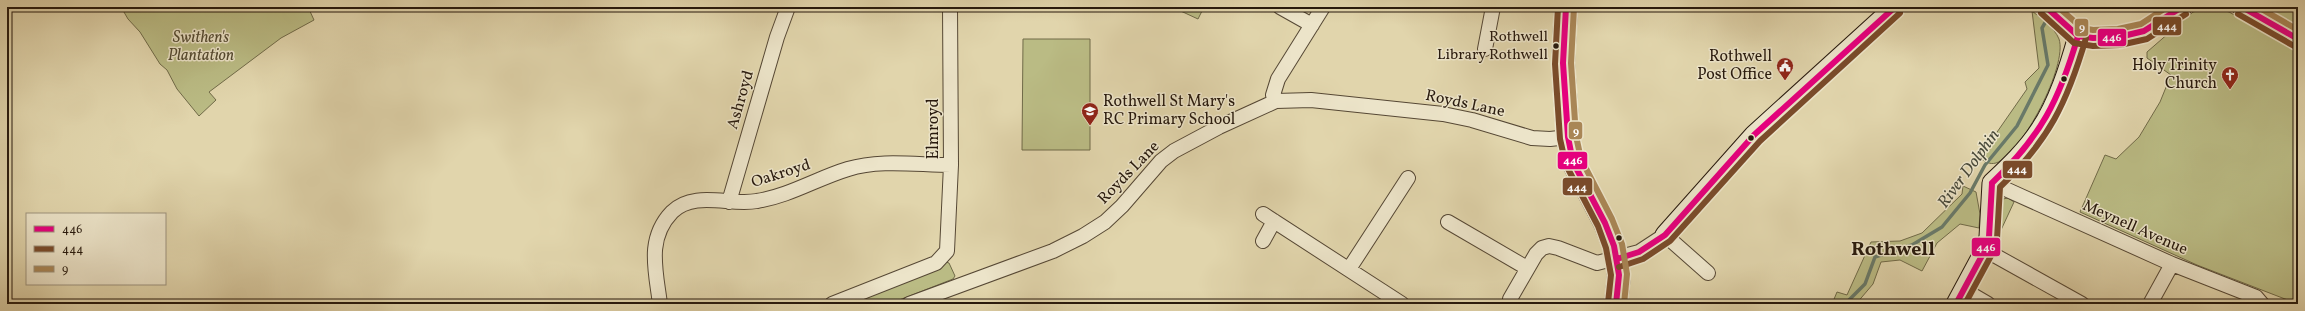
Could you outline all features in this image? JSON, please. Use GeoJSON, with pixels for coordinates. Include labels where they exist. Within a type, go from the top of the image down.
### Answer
{"type":"FeatureCollection","features":[{"type":"Feature","properties":{"kind":"main road"},"geometry":{"type":"LineString","coordinates":[[1566,7],[1563,63],[1568,137],[1573,162],[1605,223],[1617,259],[1620,275],[1616,304]]}},
{"type":"Feature","properties":{"kind":"street","name":"Ashroyd"},"geometry":{"type":"LineString","coordinates":[[729,202],[777,37],[788,7]]}},
{"type":"Feature","properties":{"kind":"street","name":"Elmroyd"},"geometry":{"type":"LineString","coordinates":[[832,304],[936,263],[947,251],[951,165],[950,7]]}},
{"type":"Feature","properties":{"kind":"street"},"geometry":{"type":"LineString","coordinates":[[1280,7],[1312,25]]}},
{"type":"Feature","properties":{"kind":"street"},"geometry":{"type":"LineString","coordinates":[[1276,101],[1273,95],[1278,78],[1323,7]]}},
{"type":"Feature","properties":{"kind":"street"},"geometry":{"type":"LineString","coordinates":[[1485,50],[1493,7]]}},
{"type":"Feature","properties":{"kind":"street"},"geometry":{"type":"LineString","coordinates":[[1510,299],[1527,268],[1542,248],[1549,246],[1564,249],[1597,263],[1639,252],[1665,235],[1754,135],[1895,7]]}},
{"type":"Feature","properties":{"kind":"street"},"geometry":{"type":"LineString","coordinates":[[2052,13],[2078,36],[2093,38],[2125,36],[2144,31],[2182,7]]}},
{"type":"Feature","properties":{"kind":"street"},"geometry":{"type":"LineString","coordinates":[[2242,7],[2298,39]]}},
{"type":"Feature","properties":{"kind":"street"},"geometry":{"type":"LineString","coordinates":[[1988,304],[1960,297],[1985,250],[1989,237],[1992,183],[2019,156],[2040,130],[2058,95],[2078,36]]}},
{"type":"Feature","properties":{"kind":"street","name":"Royds Lane"},"geometry":{"type":"LineString","coordinates":[[909,304],[1053,251],[1083,236],[1105,222],[1122,206],[1161,161],[1174,151],[1220,127],[1276,101],[1311,100],[1443,114],[1472,120],[1532,138],[1568,137]]}},
{"type":"Feature","properties":{"kind":"street","name":"Oakroyd"},"geometry":{"type":"LineString","coordinates":[[660,304],[654,248],[661,228],[673,211],[691,202],[710,200],[729,202],[757,201],[772,198],[849,168],[886,164],[951,165]]}},
{"type":"Feature","properties":{"kind":"street"},"geometry":{"type":"LineString","coordinates":[[1349,269],[1408,178]]}},
{"type":"Feature","properties":{"kind":"street","name":"Meynell Avenue"},"geometry":{"type":"LineString","coordinates":[[1992,183],[2172,264],[2256,297],[2262,304]]}},
{"type":"Feature","properties":{"kind":"street"},"geometry":{"type":"LineString","coordinates":[[1263,241],[1269,218],[1402,304]]}},
{"type":"Feature","properties":{"kind":"street"},"geometry":{"type":"LineString","coordinates":[[1448,222],[1527,268]]}},
{"type":"Feature","properties":{"kind":"street"},"geometry":{"type":"LineString","coordinates":[[1665,235],[1708,273]]}},
{"type":"Feature","properties":{"kind":"street"},"geometry":{"type":"LineString","coordinates":[[1985,250],[2082,304]]}},
{"type":"Feature","properties":{"kind":"street"},"geometry":{"type":"LineString","coordinates":[[2150,304],[2172,264]]}},
{"type":"Feature","properties":{"kind":"green space","name":"Swithen's Plantation"},"geometry":{"type":"Polygon","coordinates":[[[121,7],[308,7],[314,20],[281,38],[209,92],[216,100],[199,116],[177,89],[167,70],[160,64],[140,32],[128,19],[121,7]]]}},
{"type":"Feature","properties":{"kind":"green space"},"geometry":{"type":"Polygon","coordinates":[[[1172,7],[1204,7],[1198,19],[1172,7]]]}},
{"type":"Feature","properties":{"kind":"green space"},"geometry":{"type":"Polygon","coordinates":[[[2211,7],[2229,12],[2298,50],[2298,304],[2197,265],[2080,212],[2105,155],[2116,159],[2139,137],[2160,102],[2171,75],[2147,58],[2147,52],[2193,12],[2211,7]]]}},
{"type":"Feature","properties":{"kind":"green space"},"geometry":{"type":"Polygon","coordinates":[[[2263,7],[2298,7],[2298,29],[2263,7]]]}},
{"type":"Feature","properties":{"kind":"green space"},"geometry":{"type":"Polygon","coordinates":[[[2032,11],[2051,27],[2059,39],[2060,51],[2057,68],[2041,107],[2030,127],[2007,156],[1996,163],[1989,163],[1979,158],[2027,89],[2025,82],[2039,68],[2032,11]]]}},
{"type":"Feature","properties":{"kind":"green space"},"geometry":{"type":"Polygon","coordinates":[[[1023,39],[1090,39],[1090,150],[1022,150],[1023,39]]]}},
{"type":"Feature","properties":{"kind":"green space"},"geometry":{"type":"Polygon","coordinates":[[[1963,186],[1976,192],[1980,214],[1979,228],[1960,224],[1937,243],[1922,271],[1900,260],[1881,262],[1873,284],[1856,304],[1832,304],[1837,292],[1847,295],[1871,242],[1900,241],[1922,233],[1962,194],[1963,186]]]}},
{"type":"Feature","properties":{"kind":"green space"},"geometry":{"type":"Polygon","coordinates":[[[2008,198],[2014,202],[2001,230],[1999,229],[1999,202],[2008,198]]]}},
{"type":"Feature","properties":{"kind":"green space"},"geometry":{"type":"Polygon","coordinates":[[[946,262],[949,263],[955,276],[953,279],[889,304],[846,304],[946,262]]]}},
{"type":"Feature","properties":{"kind":"waterway","name":"River Dolphin"},"geometry":{"type":"LineString","coordinates":[[1845,304],[1865,284],[1875,257],[1912,245],[1942,227],[1970,193],[1985,165],[2017,126],[2048,65],[2042,28],[2049,16]]}},
{"type":"Feature","properties":{"kind":"transit line","name":"444"},"geometry":{"type":"LineString","coordinates":[[1558,7],[1555,64],[1560,139],[1566,165],[1598,226],[1606,248],[1611,275],[1608,303]]}},
{"type":"Feature","properties":{"kind":"transit line","name":"446"},"geometry":{"type":"LineString","coordinates":[[1566,7],[1563,63],[1568,137],[1573,162],[1605,223],[1614,246],[1619,275],[1616,304]]}},
{"type":"Feature","properties":{"kind":"transit line","name":"9"},"geometry":{"type":"LineString","coordinates":[[1574,7],[1571,63],[1576,136],[1581,159],[1612,219],[1622,244],[1627,274],[1624,304]]}},
{"type":"Feature","properties":{"kind":"transit line","name":"446"},"geometry":{"type":"LineString","coordinates":[[1617,259],[1639,252],[1665,235],[1754,135],[1895,7]]}},
{"type":"Feature","properties":{"kind":"transit line","name":"446"},"geometry":{"type":"LineString","coordinates":[[2046,7],[2078,36],[2093,38],[2119,37],[2144,31],[2182,7]]}},
{"type":"Feature","properties":{"kind":"transit line","name":"9"},"geometry":{"type":"LineString","coordinates":[[2058,7],[2082,28],[2093,30],[2118,29],[2141,24],[2167,7]]}},
{"type":"Feature","properties":{"kind":"transit line","name":"446"},"geometry":{"type":"LineString","coordinates":[[2242,7],[2298,39]]}},
{"type":"Feature","properties":{"kind":"transit line","name":"9"},"geometry":{"type":"LineString","coordinates":[[2258,7],[2298,30]]}},
{"type":"Feature","properties":{"kind":"transit line","name":"444"},"geometry":{"type":"LineString","coordinates":[[1619,267],[1643,259],[1670,241],[1760,141],[1900,13]]}},
{"type":"Feature","properties":{"kind":"transit line","name":"444"},"geometry":{"type":"LineString","coordinates":[[2041,13],[2074,43],[2093,46],[2120,45],[2147,39],[2186,14]]}},
{"type":"Feature","properties":{"kind":"transit line","name":"444"},"geometry":{"type":"LineString","coordinates":[[2238,14],[2294,46]]}},
{"type":"Feature","properties":{"kind":"transit line","name":"446"},"geometry":{"type":"LineString","coordinates":[[1992,183],[2009,166],[2036,133],[2046,116],[2063,80],[2078,36]]}},
{"type":"Feature","properties":{"kind":"transit line","name":"444"},"geometry":{"type":"LineString","coordinates":[[1965,304],[1992,254],[1997,239],[2000,187],[2031,153],[2044,136],[2054,119],[2071,82],[2086,38]]}},
{"type":"Feature","properties":{"kind":"transit line","name":"446"},"geometry":{"type":"LineString","coordinates":[[1956,304],[1985,250],[1989,237],[1992,183]]}},
{"type":"Feature","properties":{"kind":"place","name":"Rothwell Library Rothwell"},"geometry":{"type":"Point","coordinates":[1556,46]}},
{"type":"Feature","properties":{"kind":"place","name":"Rothwell Post Office"},"geometry":{"type":"Point","coordinates":[1785,81]}},
{"type":"Feature","properties":{"kind":"place","name":"Holy Trinity Church"},"geometry":{"type":"Point","coordinates":[2230,90]}},
{"type":"Feature","properties":{"kind":"place","name":"Rothwell St Mary's RC Primary School"},"geometry":{"type":"Point","coordinates":[1090,126]}},
{"type":"Feature","properties":{"kind":"district","name":"Rothwell"},"geometry":{"type":"Point","coordinates":[1893,250]}}]}
